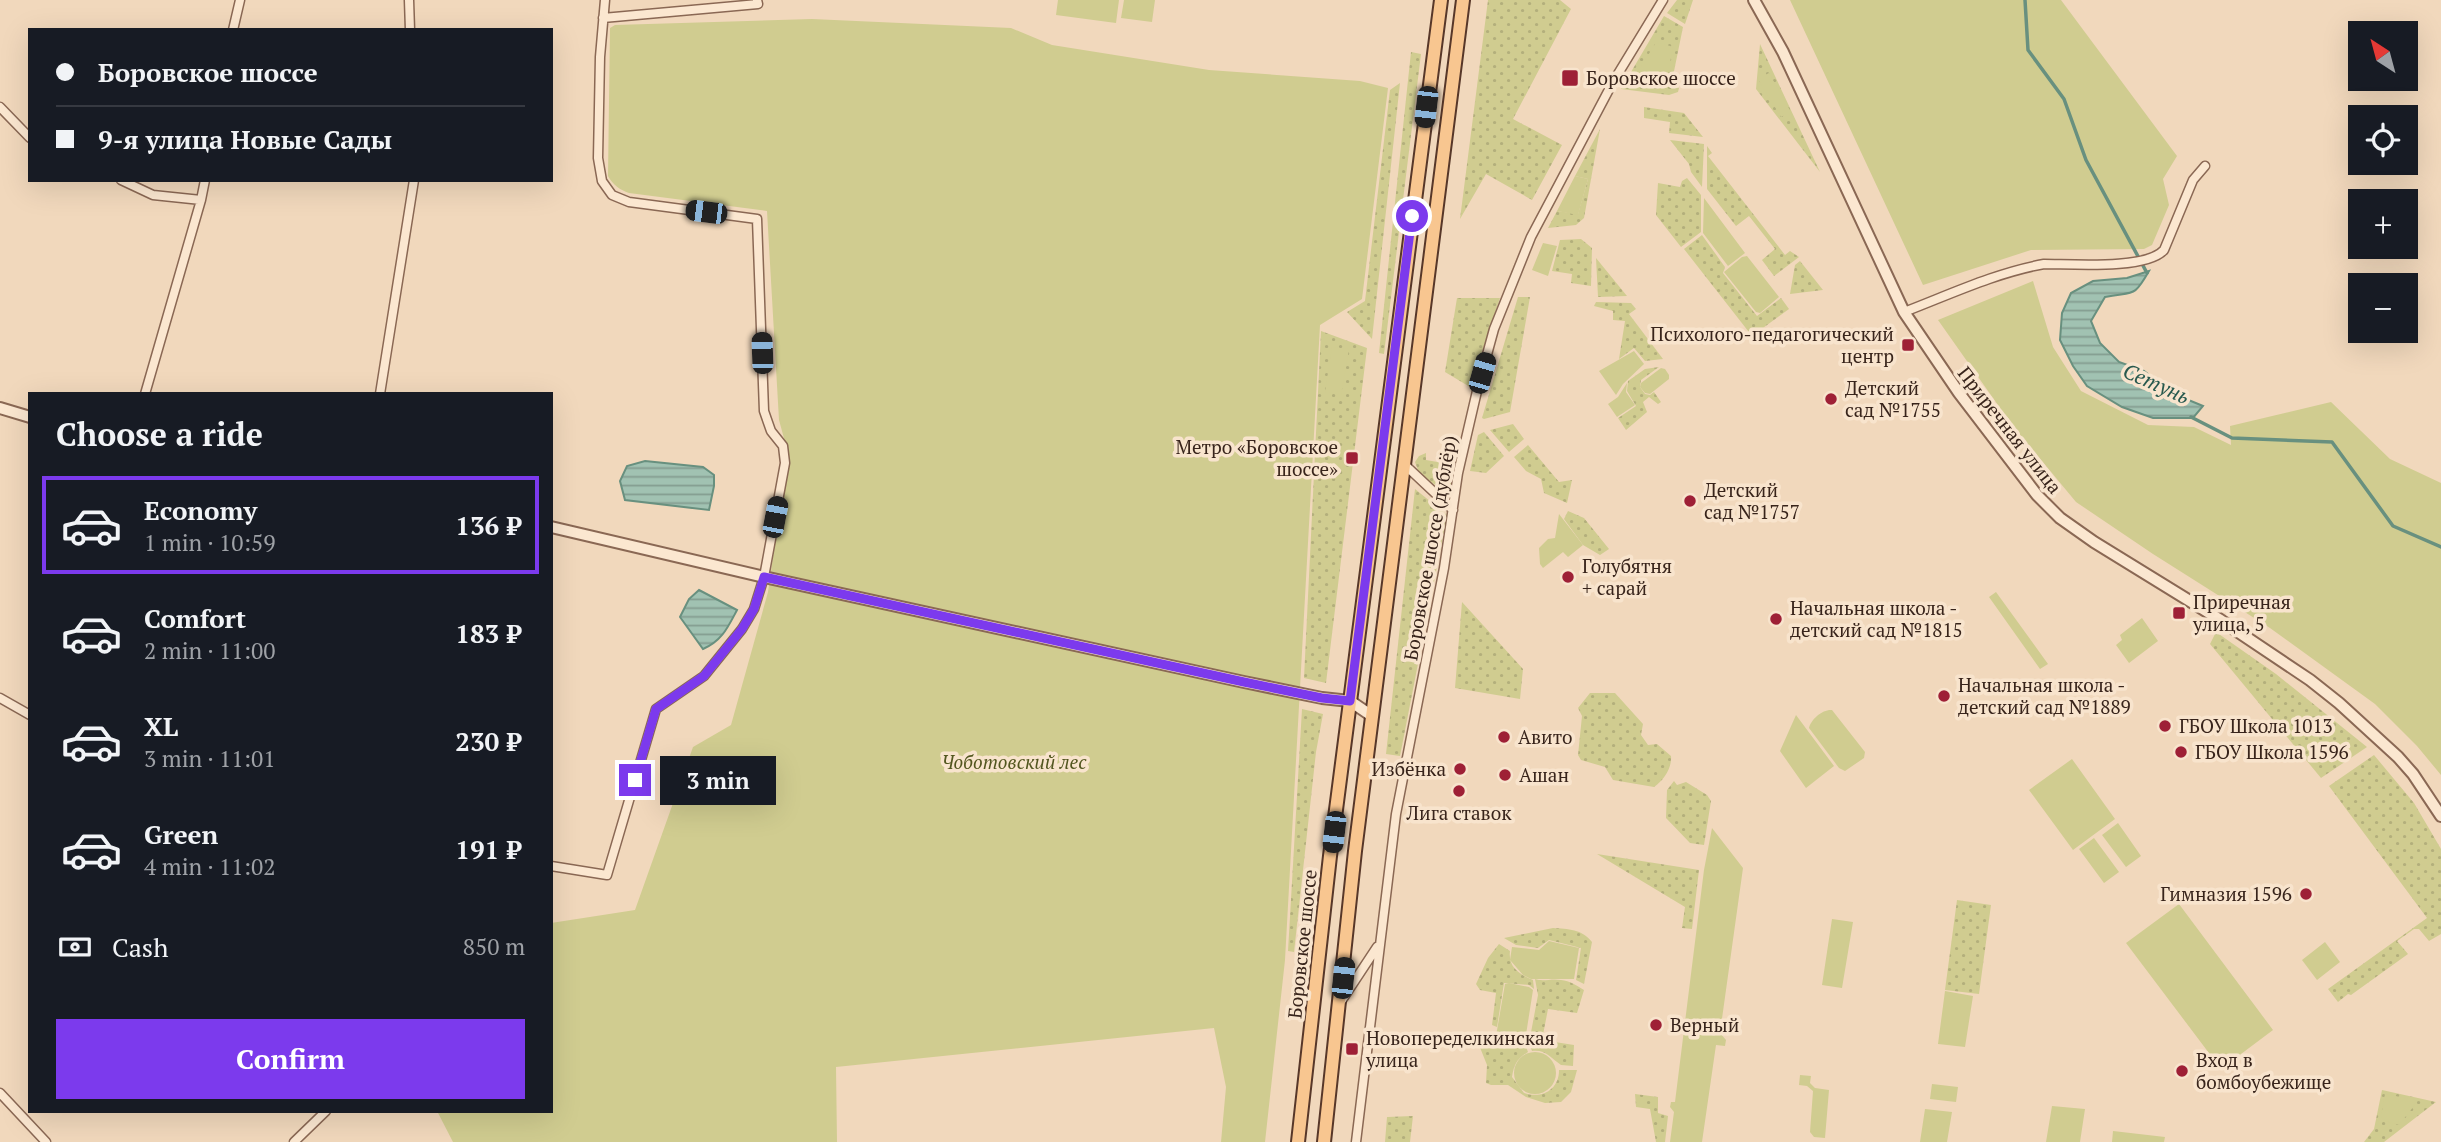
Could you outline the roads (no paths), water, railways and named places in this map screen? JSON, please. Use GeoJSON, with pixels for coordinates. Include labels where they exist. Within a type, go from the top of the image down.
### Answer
{"type":"FeatureCollection","features":[{"type":"Feature","properties":{"kind":"main road","name":"Боровское шоссе"},"geometry":{"type":"LineString","coordinates":[[1298,1142],[1350,701],[1441,0]]}},
{"type":"Feature","properties":{"kind":"main road"},"geometry":{"type":"LineString","coordinates":[[1324,1142],[1355,851],[1463,0]]}},
{"type":"Feature","properties":{"kind":"street"},"geometry":{"type":"LineString","coordinates":[[233,28],[240,0]]}},
{"type":"Feature","properties":{"kind":"street"},"geometry":{"type":"LineString","coordinates":[[409,0],[410,28]]}},
{"type":"Feature","properties":{"kind":"street"},"geometry":{"type":"LineString","coordinates":[[553,866],[607,875],[656,709],[704,676],[742,629],[754,609],[764,577],[785,463],[783,446],[771,431],[764,411],[757,219],[629,202],[612,195],[602,181],[598,158],[605,0]]}},
{"type":"Feature","properties":{"kind":"street"},"geometry":{"type":"LineString","coordinates":[[603,18],[758,4],[757,0]]}},
{"type":"Feature","properties":{"kind":"street","name":"Боровское шоссе (дублёр)"},"geometry":{"type":"LineString","coordinates":[[1356,1142],[1395,814],[1444,568],[1467,432],[1485,362],[1498,320],[1531,237],[1613,82],[1663,0]]}},
{"type":"Feature","properties":{"kind":"street","name":"Приречная улица"},"geometry":{"type":"LineString","coordinates":[[1754,0],[1783,52],[1904,312],[1959,393],[2049,508],[2094,542],[2219,619],[2310,680],[2398,757],[2413,774],[2441,816]]}},
{"type":"Feature","properties":{"kind":"street"},"geometry":{"type":"LineString","coordinates":[[0,107],[28,136]]}},
{"type":"Feature","properties":{"kind":"street"},"geometry":{"type":"LineString","coordinates":[[1904,312],[1982,280],[2032,266],[2136,262],[2160,255],[2170,239],[2193,180],[2205,166]]}},
{"type":"Feature","properties":{"kind":"street"},"geometry":{"type":"LineString","coordinates":[[125,182],[153,195],[201,200]]}},
{"type":"Feature","properties":{"kind":"street"},"geometry":{"type":"LineString","coordinates":[[146,392],[205,182]]}},
{"type":"Feature","properties":{"kind":"street"},"geometry":{"type":"LineString","coordinates":[[380,392],[415,182]]}},
{"type":"Feature","properties":{"kind":"street"},"geometry":{"type":"LineString","coordinates":[[0,408],[28,416]]}},
{"type":"Feature","properties":{"kind":"street"},"geometry":{"type":"LineString","coordinates":[[1405,465],[1453,510]]}},
{"type":"Feature","properties":{"kind":"street"},"geometry":{"type":"LineString","coordinates":[[553,527],[764,577],[1244,682],[1350,701],[1372,716]]}},
{"type":"Feature","properties":{"kind":"street"},"geometry":{"type":"LineString","coordinates":[[0,698],[28,714]]}},
{"type":"Feature","properties":{"kind":"street"},"geometry":{"type":"LineString","coordinates":[[1340,1003],[1378,945]]}},
{"type":"Feature","properties":{"kind":"street"},"geometry":{"type":"LineString","coordinates":[[0,1093],[46,1142]]}},
{"type":"Feature","properties":{"kind":"street"},"geometry":{"type":"LineString","coordinates":[[294,1142],[324,1113]]}},
{"type":"Feature","properties":{"kind":"water"},"geometry":{"type":"Polygon","coordinates":[[[2149,271],[2136,290],[2105,297],[2091,321],[2100,343],[2119,362],[2144,371],[2169,392],[2203,406],[2193,418],[2153,418],[2122,407],[2087,386],[2060,340],[2062,313],[2071,293],[2093,281],[2127,278],[2149,271]]]}},
{"type":"Feature","properties":{"kind":"water"},"geometry":{"type":"Polygon","coordinates":[[[645,461],[703,467],[714,475],[709,510],[625,500],[620,481],[627,466],[645,461]]]}},
{"type":"Feature","properties":{"kind":"water"},"geometry":{"type":"Polygon","coordinates":[[[699,590],[737,610],[720,638],[703,649],[680,617],[689,599],[699,590]]]}},
{"type":"Feature","properties":{"kind":"waterway","name":"Сетунь"},"geometry":{"type":"LineString","coordinates":[[2025,0],[2028,50],[2064,99],[2086,160],[2147,273]]}},
{"type":"Feature","properties":{"kind":"waterway","name":"Сетунь"},"geometry":{"type":"LineString","coordinates":[[2191,417],[2232,438],[2332,442],[2393,526],[2441,547]]}},
{"type":"Feature","properties":{"kind":"place","name":"Боровское шоссе"},"geometry":{"type":"Point","coordinates":[1570,78]}},
{"type":"Feature","properties":{"kind":"place","name":"Психолого-педагогический центр"},"geometry":{"type":"Point","coordinates":[1908,345]}},
{"type":"Feature","properties":{"kind":"place","name":"Детский сад №1755"},"geometry":{"type":"Point","coordinates":[1831,399]}},
{"type":"Feature","properties":{"kind":"place","name":"Метро «Боровское шоссе»"},"geometry":{"type":"Point","coordinates":[1352,458]}},
{"type":"Feature","properties":{"kind":"place","name":"Детский сад №1757"},"geometry":{"type":"Point","coordinates":[1690,501]}},
{"type":"Feature","properties":{"kind":"place","name":"Голубятня + сарай"},"geometry":{"type":"Point","coordinates":[1568,577]}},
{"type":"Feature","properties":{"kind":"place","name":"Приречная улица, 5"},"geometry":{"type":"Point","coordinates":[2179,613]}},
{"type":"Feature","properties":{"kind":"place","name":"Начальная школа - детский сад №1815"},"geometry":{"type":"Point","coordinates":[1776,619]}},
{"type":"Feature","properties":{"kind":"place","name":"Начальная школа - детский сад №1889"},"geometry":{"type":"Point","coordinates":[1944,696]}},
{"type":"Feature","properties":{"kind":"place","name":"ГБОУ Школа 1013"},"geometry":{"type":"Point","coordinates":[2165,726]}},
{"type":"Feature","properties":{"kind":"place","name":"Авито"},"geometry":{"type":"Point","coordinates":[1504,737]}},
{"type":"Feature","properties":{"kind":"place","name":"ГБОУ Школа 1596"},"geometry":{"type":"Point","coordinates":[2181,752]}},
{"type":"Feature","properties":{"kind":"place","name":"Избёнка"},"geometry":{"type":"Point","coordinates":[1460,769]}},
{"type":"Feature","properties":{"kind":"place","name":"Ашан"},"geometry":{"type":"Point","coordinates":[1505,775]}},
{"type":"Feature","properties":{"kind":"place","name":"Лига ставок"},"geometry":{"type":"Point","coordinates":[1459,791]}},
{"type":"Feature","properties":{"kind":"place","name":"Гимназия 1596"},"geometry":{"type":"Point","coordinates":[2306,894]}},
{"type":"Feature","properties":{"kind":"place","name":"Верный"},"geometry":{"type":"Point","coordinates":[1656,1025]}},
{"type":"Feature","properties":{"kind":"place","name":"Новопеределкинская улица"},"geometry":{"type":"Point","coordinates":[1352,1049]}},
{"type":"Feature","properties":{"kind":"place","name":"Вход в бомбоубежище"},"geometry":{"type":"Point","coordinates":[2182,1071]}},
{"type":"Feature","properties":{"kind":"park label","name":"Чоботовский лес"},"geometry":{"type":"Point","coordinates":[1014,762]}}]}
